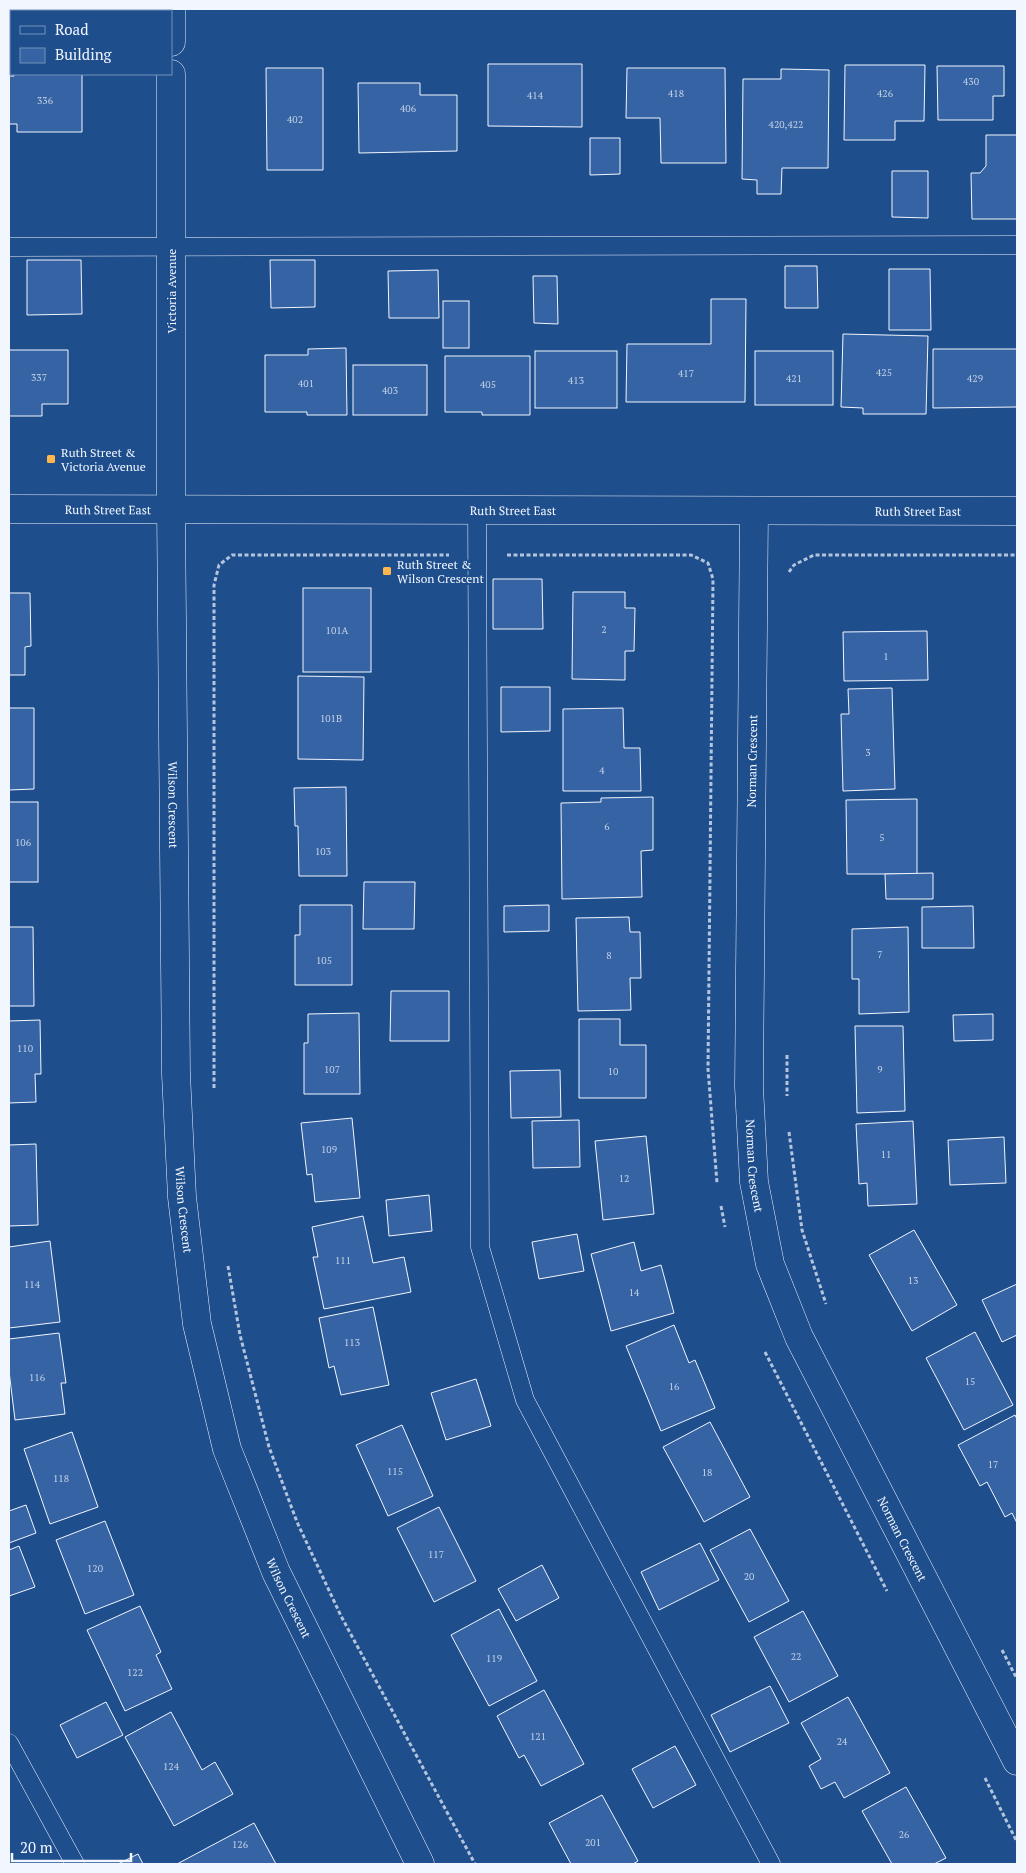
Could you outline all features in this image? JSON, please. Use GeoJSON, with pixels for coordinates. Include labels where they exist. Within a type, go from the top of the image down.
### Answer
{"type":"FeatureCollection","features":[{"type":"Feature","properties":{"kind":"street","name":"Victoria Avenue"},"geometry":{"type":"LineString","coordinates":[[170,509],[171,75]]}},
{"type":"Feature","properties":{"kind":"street","name":"Ruth Street East"},"geometry":{"type":"LineString","coordinates":[[9,509],[1017,511]]}},
{"type":"Feature","properties":{"kind":"street","name":"Wilson Crescent"},"geometry":{"type":"LineString","coordinates":[[170,509],[176,1074],[182,1197],[197,1324],[228,1449],[276,1572],[420,1864]]}},
{"type":"Feature","properties":{"kind":"street","name":"Norman Crescent"},"geometry":{"type":"LineString","coordinates":[[754,511],[749,1087],[754,1182],[770,1264],[799,1336],[1017,1762]]}},
{"type":"Feature","properties":{"kind":"lane"},"geometry":{"type":"LineString","coordinates":[[9,247],[1017,245]]}},
{"type":"Feature","properties":{"kind":"lane"},"geometry":{"type":"LineString","coordinates":[[477,509],[480,1247],[525,1400],[771,1864]]}},
{"type":"Feature","properties":{"kind":"lane"},"geometry":{"type":"LineString","coordinates":[[9,1743],[75,1864]]}},
{"type":"Feature","properties":{"kind":"path"},"geometry":{"type":"LineString","coordinates":[[214,1091],[214,584],[219,565],[232,555],[691,555]]}},
{"type":"Feature","properties":{"kind":"path"},"geometry":{"type":"LineString","coordinates":[[785,580],[794,565],[814,556],[1017,555]]}},
{"type":"Feature","properties":{"kind":"path"},"geometry":{"type":"LineString","coordinates":[[787,1051],[787,1100]]}},
{"type":"Feature","properties":{"kind":"path"},"geometry":{"type":"LineString","coordinates":[[788,1129],[802,1230],[827,1308]]}},
{"type":"Feature","properties":{"kind":"path"},"geometry":{"type":"LineString","coordinates":[[228,1266],[240,1334],[268,1447],[297,1522],[340,1616],[475,1864]]}},
{"type":"Feature","properties":{"kind":"path"},"geometry":{"type":"LineString","coordinates":[[999,1644],[1017,1679]]}},
{"type":"Feature","properties":{"kind":"building"},"geometry":{"type":"Polygon","coordinates":[[[488,64],[582,64],[582,127],[488,126],[488,64]]]}},
{"type":"Feature","properties":{"kind":"building"},"geometry":{"type":"Polygon","coordinates":[[[845,65],[925,65],[924,121],[895,121],[895,140],[844,140],[845,65]]]}},
{"type":"Feature","properties":{"kind":"building"},"geometry":{"type":"Polygon","coordinates":[[[937,66],[1004,66],[1004,96],[993,96],[993,120],[938,120],[937,66]]]}},
{"type":"Feature","properties":{"kind":"building"},"geometry":{"type":"Polygon","coordinates":[[[266,68],[323,68],[323,170],[267,170],[266,68]]]}},
{"type":"Feature","properties":{"kind":"building"},"geometry":{"type":"Polygon","coordinates":[[[627,68],[725,68],[726,163],[661,163],[660,118],[626,118],[627,68]]]}},
{"type":"Feature","properties":{"kind":"building"},"geometry":{"type":"Polygon","coordinates":[[[781,69],[829,70],[828,168],[782,168],[781,194],[757,194],[757,180],[742,179],[743,79],[781,79],[781,69]]]}},
{"type":"Feature","properties":{"kind":"building"},"geometry":{"type":"Polygon","coordinates":[[[82,75],[82,132],[17,132],[17,124],[9,124],[9,76],[82,75]]]}},
{"type":"Feature","properties":{"kind":"building"},"geometry":{"type":"Polygon","coordinates":[[[358,83],[420,83],[420,95],[457,95],[457,151],[359,153],[358,83]]]}},
{"type":"Feature","properties":{"kind":"building"},"geometry":{"type":"Polygon","coordinates":[[[986,135],[1017,135],[1017,219],[972,219],[971,173],[980,173],[986,166],[986,135]]]}},
{"type":"Feature","properties":{"kind":"building"},"geometry":{"type":"Polygon","coordinates":[[[590,138],[620,138],[620,174],[590,175],[590,138]]]}},
{"type":"Feature","properties":{"kind":"building"},"geometry":{"type":"Polygon","coordinates":[[[892,171],[928,171],[928,218],[892,217],[892,171]]]}},
{"type":"Feature","properties":{"kind":"building"},"geometry":{"type":"Polygon","coordinates":[[[27,260],[81,260],[82,314],[27,315],[27,260]]]}},
{"type":"Feature","properties":{"kind":"building"},"geometry":{"type":"Polygon","coordinates":[[[270,260],[315,260],[315,307],[271,308],[270,260]]]}},
{"type":"Feature","properties":{"kind":"building"},"geometry":{"type":"Polygon","coordinates":[[[785,266],[817,266],[818,308],[785,308],[785,266]]]}},
{"type":"Feature","properties":{"kind":"building"},"geometry":{"type":"Polygon","coordinates":[[[889,269],[930,269],[931,330],[889,330],[889,269]]]}},
{"type":"Feature","properties":{"kind":"building"},"geometry":{"type":"Polygon","coordinates":[[[438,270],[439,318],[389,318],[388,271],[438,270]]]}},
{"type":"Feature","properties":{"kind":"building"},"geometry":{"type":"Polygon","coordinates":[[[533,276],[557,276],[558,324],[534,323],[533,276]]]}},
{"type":"Feature","properties":{"kind":"building"},"geometry":{"type":"Polygon","coordinates":[[[711,299],[746,299],[745,402],[626,402],[627,344],[711,344],[711,299]]]}},
{"type":"Feature","properties":{"kind":"building"},"geometry":{"type":"Polygon","coordinates":[[[443,301],[469,301],[469,348],[443,348],[443,301]]]}},
{"type":"Feature","properties":{"kind":"building"},"geometry":{"type":"Polygon","coordinates":[[[843,334],[928,336],[926,414],[863,414],[863,408],[841,407],[843,334]]]}},
{"type":"Feature","properties":{"kind":"building"},"geometry":{"type":"Polygon","coordinates":[[[346,348],[347,415],[307,415],[307,412],[265,412],[265,355],[308,355],[308,349],[346,348]]]}},
{"type":"Feature","properties":{"kind":"building"},"geometry":{"type":"Polygon","coordinates":[[[933,349],[1017,349],[1017,407],[933,408],[933,349]]]}},
{"type":"Feature","properties":{"kind":"building"},"geometry":{"type":"Polygon","coordinates":[[[9,350],[68,350],[68,404],[42,404],[42,416],[9,416],[9,350]]]}},
{"type":"Feature","properties":{"kind":"building"},"geometry":{"type":"Polygon","coordinates":[[[535,351],[617,351],[617,408],[535,408],[535,351]]]}},
{"type":"Feature","properties":{"kind":"building"},"geometry":{"type":"Polygon","coordinates":[[[755,351],[833,351],[833,405],[755,405],[755,351]]]}},
{"type":"Feature","properties":{"kind":"building"},"geometry":{"type":"Polygon","coordinates":[[[445,356],[530,356],[530,415],[482,415],[482,412],[445,412],[445,356]]]}},
{"type":"Feature","properties":{"kind":"building"},"geometry":{"type":"Polygon","coordinates":[[[353,365],[427,365],[427,415],[353,415],[353,365]]]}},
{"type":"Feature","properties":{"kind":"building"},"geometry":{"type":"Polygon","coordinates":[[[493,579],[542,579],[543,629],[493,629],[493,579]]]}},
{"type":"Feature","properties":{"kind":"building"},"geometry":{"type":"Polygon","coordinates":[[[303,588],[371,588],[371,672],[303,672],[303,588]]]}},
{"type":"Feature","properties":{"kind":"building"},"geometry":{"type":"Polygon","coordinates":[[[573,592],[625,592],[625,608],[635,608],[634,651],[625,651],[625,680],[572,679],[573,592]]]}},
{"type":"Feature","properties":{"kind":"building"},"geometry":{"type":"Polygon","coordinates":[[[9,593],[30,593],[31,646],[25,647],[25,675],[9,675],[9,593]]]}},
{"type":"Feature","properties":{"kind":"building"},"geometry":{"type":"Polygon","coordinates":[[[927,631],[928,680],[844,681],[843,632],[927,631]]]}},
{"type":"Feature","properties":{"kind":"building"},"geometry":{"type":"Polygon","coordinates":[[[298,676],[364,677],[363,760],[298,759],[298,676]]]}},
{"type":"Feature","properties":{"kind":"building"},"geometry":{"type":"Polygon","coordinates":[[[501,687],[550,687],[550,731],[501,732],[501,687]]]}},
{"type":"Feature","properties":{"kind":"building"},"geometry":{"type":"Polygon","coordinates":[[[892,688],[895,789],[843,791],[841,714],[849,714],[848,689],[892,688]]]}},
{"type":"Feature","properties":{"kind":"building"},"geometry":{"type":"Polygon","coordinates":[[[9,708],[34,708],[34,789],[9,790],[9,708]]]}},
{"type":"Feature","properties":{"kind":"building"},"geometry":{"type":"Polygon","coordinates":[[[623,708],[624,748],[640,748],[641,791],[563,791],[563,709],[623,708]]]}},
{"type":"Feature","properties":{"kind":"building"},"geometry":{"type":"Polygon","coordinates":[[[346,787],[347,876],[299,876],[298,826],[295,826],[294,788],[346,787]]]}},
{"type":"Feature","properties":{"kind":"building"},"geometry":{"type":"Polygon","coordinates":[[[653,797],[653,850],[641,851],[642,897],[562,899],[561,803],[601,802],[601,798],[653,797]]]}},
{"type":"Feature","properties":{"kind":"building"},"geometry":{"type":"Polygon","coordinates":[[[917,799],[917,874],[847,874],[846,800],[917,799]]]}},
{"type":"Feature","properties":{"kind":"building"},"geometry":{"type":"Polygon","coordinates":[[[9,802],[38,802],[38,882],[9,882],[9,802]]]}},
{"type":"Feature","properties":{"kind":"building"},"geometry":{"type":"Polygon","coordinates":[[[933,873],[933,899],[886,899],[885,874],[933,873]]]}},
{"type":"Feature","properties":{"kind":"building"},"geometry":{"type":"Polygon","coordinates":[[[364,882],[415,882],[414,929],[363,929],[364,882]]]}},
{"type":"Feature","properties":{"kind":"building"},"geometry":{"type":"Polygon","coordinates":[[[300,905],[352,905],[352,985],[295,985],[295,935],[300,935],[300,905]]]}},
{"type":"Feature","properties":{"kind":"building"},"geometry":{"type":"Polygon","coordinates":[[[549,905],[549,931],[504,932],[504,906],[549,905]]]}},
{"type":"Feature","properties":{"kind":"building"},"geometry":{"type":"Polygon","coordinates":[[[973,906],[974,948],[922,948],[922,907],[973,906]]]}},
{"type":"Feature","properties":{"kind":"building"},"geometry":{"type":"Polygon","coordinates":[[[629,917],[630,932],[640,932],[641,978],[630,978],[631,1010],[578,1011],[576,918],[629,917]]]}},
{"type":"Feature","properties":{"kind":"building"},"geometry":{"type":"Polygon","coordinates":[[[9,927],[33,927],[34,1006],[9,1006],[9,927]]]}},
{"type":"Feature","properties":{"kind":"building"},"geometry":{"type":"Polygon","coordinates":[[[908,927],[909,1012],[859,1014],[859,979],[852,979],[852,929],[908,927]]]}},
{"type":"Feature","properties":{"kind":"building"},"geometry":{"type":"Polygon","coordinates":[[[391,991],[449,991],[449,1041],[390,1041],[391,991]]]}},
{"type":"Feature","properties":{"kind":"building"},"geometry":{"type":"Polygon","coordinates":[[[359,1013],[360,1094],[304,1094],[304,1043],[308,1043],[308,1014],[359,1013]]]}},
{"type":"Feature","properties":{"kind":"building"},"geometry":{"type":"Polygon","coordinates":[[[993,1014],[993,1040],[954,1041],[953,1015],[993,1014]]]}},
{"type":"Feature","properties":{"kind":"building"},"geometry":{"type":"Polygon","coordinates":[[[579,1019],[620,1019],[620,1045],[646,1045],[646,1098],[579,1098],[579,1019]]]}},
{"type":"Feature","properties":{"kind":"building"},"geometry":{"type":"Polygon","coordinates":[[[40,1020],[41,1074],[35,1074],[36,1102],[9,1103],[9,1021],[40,1020]]]}},
{"type":"Feature","properties":{"kind":"building"},"geometry":{"type":"Polygon","coordinates":[[[855,1026],[903,1026],[905,1111],[857,1113],[855,1026]]]}},
{"type":"Feature","properties":{"kind":"building"},"geometry":{"type":"Polygon","coordinates":[[[560,1070],[561,1117],[511,1118],[510,1071],[560,1070]]]}},
{"type":"Feature","properties":{"kind":"building"},"geometry":{"type":"Polygon","coordinates":[[[352,1118],[360,1198],[315,1202],[312,1174],[307,1175],[301,1123],[352,1118]]]}},
{"type":"Feature","properties":{"kind":"building"},"geometry":{"type":"Polygon","coordinates":[[[579,1120],[580,1167],[533,1168],[532,1121],[579,1120]]]}},
{"type":"Feature","properties":{"kind":"building"},"geometry":{"type":"Polygon","coordinates":[[[913,1121],[917,1204],[868,1206],[867,1183],[859,1184],[856,1124],[913,1121]]]}},
{"type":"Feature","properties":{"kind":"building"},"geometry":{"type":"Polygon","coordinates":[[[646,1136],[654,1214],[603,1220],[595,1141],[646,1136]]]}},
{"type":"Feature","properties":{"kind":"building"},"geometry":{"type":"Polygon","coordinates":[[[1004,1137],[1006,1183],[950,1185],[948,1140],[1004,1137]]]}},
{"type":"Feature","properties":{"kind":"building"},"geometry":{"type":"Polygon","coordinates":[[[36,1144],[38,1225],[9,1226],[9,1145],[36,1144]]]}},
{"type":"Feature","properties":{"kind":"building"},"geometry":{"type":"Polygon","coordinates":[[[429,1195],[432,1231],[389,1236],[386,1200],[429,1195]]]}},
{"type":"Feature","properties":{"kind":"building"},"geometry":{"type":"Polygon","coordinates":[[[363,1216],[373,1263],[404,1257],[411,1292],[324,1309],[313,1257],[318,1257],[312,1227],[363,1216]]]}},
{"type":"Feature","properties":{"kind":"building"},"geometry":{"type":"Polygon","coordinates":[[[914,1230],[957,1305],[912,1331],[869,1255],[914,1230]]]}},
{"type":"Feature","properties":{"kind":"building"},"geometry":{"type":"Polygon","coordinates":[[[577,1234],[584,1271],[539,1279],[532,1242],[577,1234]]]}},
{"type":"Feature","properties":{"kind":"building"},"geometry":{"type":"Polygon","coordinates":[[[50,1241],[60,1322],[9,1328],[9,1247],[50,1241]]]}},
{"type":"Feature","properties":{"kind":"building"},"geometry":{"type":"Polygon","coordinates":[[[634,1242],[641,1271],[661,1265],[674,1313],[611,1331],[591,1254],[634,1242]]]}},
{"type":"Feature","properties":{"kind":"building"},"geometry":{"type":"Polygon","coordinates":[[[1017,1284],[1017,1335],[1002,1342],[982,1300],[1017,1284]]]}},
{"type":"Feature","properties":{"kind":"building"},"geometry":{"type":"Polygon","coordinates":[[[373,1307],[389,1385],[341,1395],[334,1366],[329,1368],[319,1318],[373,1307]]]}},
{"type":"Feature","properties":{"kind":"building"},"geometry":{"type":"Polygon","coordinates":[[[674,1325],[689,1363],[695,1360],[715,1408],[661,1431],[626,1346],[674,1325]]]}},
{"type":"Feature","properties":{"kind":"building"},"geometry":{"type":"Polygon","coordinates":[[[975,1332],[1013,1405],[964,1430],[926,1358],[975,1332]]]}},
{"type":"Feature","properties":{"kind":"building"},"geometry":{"type":"Polygon","coordinates":[[[59,1333],[66,1383],[61,1383],[65,1414],[15,1420],[9,1371],[9,1339],[59,1333]]]}},
{"type":"Feature","properties":{"kind":"building"},"geometry":{"type":"Polygon","coordinates":[[[476,1379],[491,1426],[446,1440],[431,1393],[476,1379]]]}},
{"type":"Feature","properties":{"kind":"building"},"geometry":{"type":"Polygon","coordinates":[[[1015,1415],[1017,1419],[1017,1523],[1012,1513],[1005,1517],[987,1482],[980,1486],[958,1445],[1015,1415]]]}},
{"type":"Feature","properties":{"kind":"building"},"geometry":{"type":"Polygon","coordinates":[[[710,1422],[750,1497],[704,1522],[663,1447],[710,1422]]]}},
{"type":"Feature","properties":{"kind":"building"},"geometry":{"type":"Polygon","coordinates":[[[402,1425],[433,1496],[388,1516],[356,1445],[402,1425]]]}},
{"type":"Feature","properties":{"kind":"building"},"geometry":{"type":"Polygon","coordinates":[[[72,1432],[98,1507],[50,1524],[24,1449],[72,1432]]]}},
{"type":"Feature","properties":{"kind":"building"},"geometry":{"type":"Polygon","coordinates":[[[26,1505],[36,1533],[9,1543],[9,1511],[26,1505]]]}},
{"type":"Feature","properties":{"kind":"building"},"geometry":{"type":"Polygon","coordinates":[[[439,1507],[476,1581],[434,1602],[397,1528],[439,1507]]]}},
{"type":"Feature","properties":{"kind":"building"},"geometry":{"type":"Polygon","coordinates":[[[105,1521],[134,1595],[85,1614],[56,1540],[105,1521]]]}},
{"type":"Feature","properties":{"kind":"building"},"geometry":{"type":"Polygon","coordinates":[[[750,1529],[789,1601],[749,1622],[710,1550],[750,1529]]]}},
{"type":"Feature","properties":{"kind":"building"},"geometry":{"type":"Polygon","coordinates":[[[700,1543],[719,1580],[659,1610],[641,1572],[700,1543]]]}},
{"type":"Feature","properties":{"kind":"building"},"geometry":{"type":"Polygon","coordinates":[[[19,1546],[35,1587],[9,1596],[9,1550],[19,1546]]]}},
{"type":"Feature","properties":{"kind":"building"},"geometry":{"type":"Polygon","coordinates":[[[542,1565],[559,1598],[516,1621],[498,1589],[542,1565]]]}},
{"type":"Feature","properties":{"kind":"building"},"geometry":{"type":"Polygon","coordinates":[[[140,1606],[161,1652],[156,1655],[172,1689],[125,1711],[87,1630],[140,1606]]]}},
{"type":"Feature","properties":{"kind":"building"},"geometry":{"type":"Polygon","coordinates":[[[499,1609],[537,1681],[489,1706],[451,1635],[499,1609]]]}},
{"type":"Feature","properties":{"kind":"building"},"geometry":{"type":"Polygon","coordinates":[[[803,1611],[838,1676],[789,1702],[754,1637],[803,1611]]]}},
{"type":"Feature","properties":{"kind":"building"},"geometry":{"type":"Polygon","coordinates":[[[770,1686],[789,1723],[730,1752],[711,1715],[770,1686]]]}},
{"type":"Feature","properties":{"kind":"building"},"geometry":{"type":"Polygon","coordinates":[[[544,1690],[584,1764],[541,1786],[524,1755],[519,1758],[497,1716],[544,1690]]]}},
{"type":"Feature","properties":{"kind":"building"},"geometry":{"type":"Polygon","coordinates":[[[848,1697],[890,1773],[844,1798],[835,1782],[821,1789],[809,1766],[821,1759],[801,1723],[848,1697]]]}},
{"type":"Feature","properties":{"kind":"building"},"geometry":{"type":"Polygon","coordinates":[[[106,1702],[123,1735],[77,1758],[60,1725],[106,1702]]]}},
{"type":"Feature","properties":{"kind":"building"},"geometry":{"type":"Polygon","coordinates":[[[171,1712],[202,1770],[215,1762],[233,1794],[174,1826],[125,1737],[171,1712]]]}},
{"type":"Feature","properties":{"kind":"building"},"geometry":{"type":"Polygon","coordinates":[[[675,1746],[696,1785],[653,1808],[632,1769],[675,1746]]]}},
{"type":"Feature","properties":{"kind":"building"},"geometry":{"type":"Polygon","coordinates":[[[906,1787],[946,1858],[934,1864],[892,1864],[862,1811],[906,1787]]]}},
{"type":"Feature","properties":{"kind":"building"},"geometry":{"type":"Polygon","coordinates":[[[602,1795],[638,1861],[633,1864],[571,1864],[549,1823],[602,1795]]]}},
{"type":"Feature","properties":{"kind":"building"},"geometry":{"type":"Polygon","coordinates":[[[254,1823],[276,1864],[177,1864],[254,1823]]]}},
{"type":"Feature","properties":{"kind":"building"},"geometry":{"type":"Polygon","coordinates":[[[138,1854],[143,1864],[118,1864],[138,1854]]]}},
{"type":"Feature","properties":{"kind":"place","name":"Ruth Street & Victoria Avenue"},"geometry":{"type":"Point","coordinates":[51,459]}},
{"type":"Feature","properties":{"kind":"place","name":"Ruth Street & Wilson Crescent"},"geometry":{"type":"Point","coordinates":[387,571]}}]}
